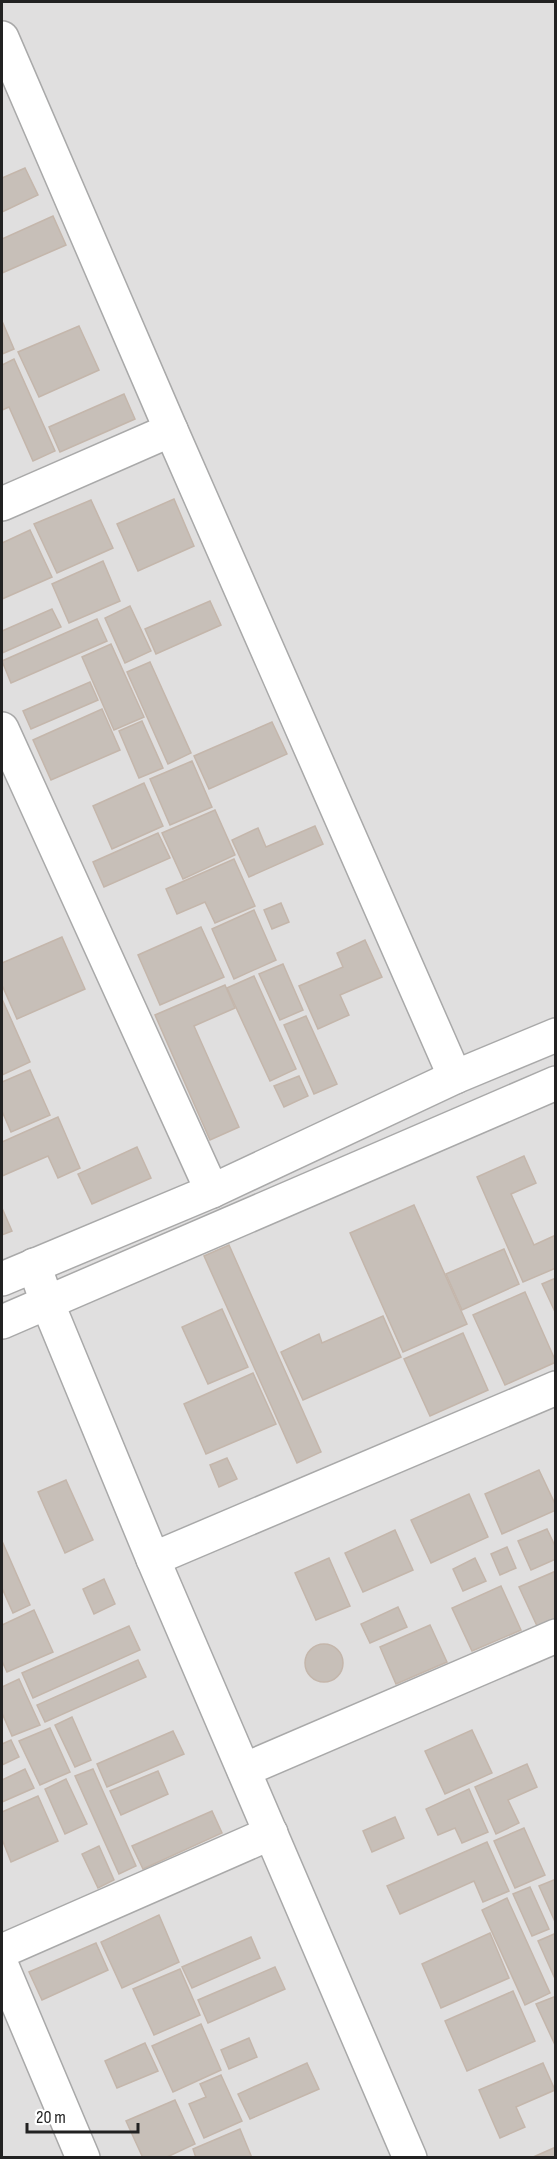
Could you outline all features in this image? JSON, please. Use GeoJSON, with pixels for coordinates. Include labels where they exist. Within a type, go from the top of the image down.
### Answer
{"type":"FeatureCollection","features":[{"type":"Feature","properties":{"kind":"street"},"geometry":{"type":"LineString","coordinates":[[2,38],[455,1077]]}},
{"type":"Feature","properties":{"kind":"street"},"geometry":{"type":"LineString","coordinates":[[2,504],[171,430]]}},
{"type":"Feature","properties":{"kind":"street"},"geometry":{"type":"LineString","coordinates":[[2,729],[212,1191]]}},
{"type":"Feature","properties":{"kind":"street"},"geometry":{"type":"LineString","coordinates":[[2,1278],[212,1191],[455,1077],[555,1035]]}},
{"type":"Feature","properties":{"kind":"street"},"geometry":{"type":"LineString","coordinates":[[2,1322],[555,1083]]}},
{"type":"Feature","properties":{"kind":"street"},"geometry":{"type":"LineString","coordinates":[[34,1265],[47,1302],[153,1559],[410,2157]]}},
{"type":"Feature","properties":{"kind":"street"},"geometry":{"type":"LineString","coordinates":[[153,1559],[555,1388]]}},
{"type":"Feature","properties":{"kind":"street"},"geometry":{"type":"LineString","coordinates":[[244,1770],[555,1636]]}},
{"type":"Feature","properties":{"kind":"street"},"geometry":{"type":"LineString","coordinates":[[2,1951],[271,1833]]}},
{"type":"Feature","properties":{"kind":"street"},"geometry":{"type":"LineString","coordinates":[[2,1966],[83,2157]]}},
{"type":"Feature","properties":{"kind":"shaded area"},"geometry":{"type":"Polygon","coordinates":[[[2,2],[555,2],[555,2157],[2,2157],[2,2]]]}},
{"type":"Feature","properties":{"kind":"building"},"geometry":{"type":"Polygon","coordinates":[[[25,168],[38,195],[2,212],[2,178],[25,168]]]}},
{"type":"Feature","properties":{"kind":"building"},"geometry":{"type":"Polygon","coordinates":[[[53,216],[66,245],[2,273],[2,239],[53,216]]]}},
{"type":"Feature","properties":{"kind":"building"},"geometry":{"type":"Polygon","coordinates":[[[2,321],[14,349],[2,354],[2,321]]]}},
{"type":"Feature","properties":{"kind":"building"},"geometry":{"type":"Polygon","coordinates":[[[79,326],[99,370],[39,397],[18,352],[79,326]]]}},
{"type":"Feature","properties":{"kind":"building"},"geometry":{"type":"Polygon","coordinates":[[[14,359],[55,451],[33,461],[9,407],[2,410],[2,365],[14,359]]]}},
{"type":"Feature","properties":{"kind":"building"},"geometry":{"type":"Polygon","coordinates":[[[124,394],[135,419],[60,452],[49,427],[124,394]]]}},
{"type":"Feature","properties":{"kind":"building"},"geometry":{"type":"Polygon","coordinates":[[[174,499],[194,546],[138,571],[117,524],[174,499]]]}},
{"type":"Feature","properties":{"kind":"building"},"geometry":{"type":"Polygon","coordinates":[[[91,500],[113,548],[57,573],[34,524],[91,500]]]}},
{"type":"Feature","properties":{"kind":"building"},"geometry":{"type":"Polygon","coordinates":[[[30,530],[52,577],[2,599],[2,543],[30,530]]]}},
{"type":"Feature","properties":{"kind":"building"},"geometry":{"type":"Polygon","coordinates":[[[103,561],[120,601],[69,623],[52,584],[103,561]]]}},
{"type":"Feature","properties":{"kind":"building"},"geometry":{"type":"Polygon","coordinates":[[[210,601],[221,625],[156,654],[145,629],[210,601]]]}},
{"type":"Feature","properties":{"kind":"building"},"geometry":{"type":"Polygon","coordinates":[[[130,606],[151,651],[125,663],[105,618],[130,606]]]}},
{"type":"Feature","properties":{"kind":"building"},"geometry":{"type":"Polygon","coordinates":[[[52,609],[61,627],[2,653],[2,631],[52,609]]]}},
{"type":"Feature","properties":{"kind":"building"},"geometry":{"type":"Polygon","coordinates":[[[97,619],[107,641],[11,683],[2,661],[97,619]]]}},
{"type":"Feature","properties":{"kind":"building"},"geometry":{"type":"Polygon","coordinates":[[[111,644],[144,717],[114,730],[82,657],[111,644]]]}},
{"type":"Feature","properties":{"kind":"building"},"geometry":{"type":"Polygon","coordinates":[[[150,662],[191,753],[168,764],[127,672],[150,662]]]}},
{"type":"Feature","properties":{"kind":"building"},"geometry":{"type":"Polygon","coordinates":[[[90,682],[98,700],[31,729],[23,711],[90,682]]]}},
{"type":"Feature","properties":{"kind":"building"},"geometry":{"type":"Polygon","coordinates":[[[102,709],[120,750],[51,780],[33,740],[102,709]]]}},
{"type":"Feature","properties":{"kind":"building"},"geometry":{"type":"Polygon","coordinates":[[[142,721],[163,768],[139,778],[119,731],[142,721]]]}},
{"type":"Feature","properties":{"kind":"building"},"geometry":{"type":"Polygon","coordinates":[[[272,722],[287,754],[209,789],[194,756],[272,722]]]}},
{"type":"Feature","properties":{"kind":"building"},"geometry":{"type":"Polygon","coordinates":[[[192,761],[212,807],[170,825],[150,779],[192,761]]]}},
{"type":"Feature","properties":{"kind":"building"},"geometry":{"type":"Polygon","coordinates":[[[144,783],[163,826],[112,849],[93,806],[144,783]]]}},
{"type":"Feature","properties":{"kind":"building"},"geometry":{"type":"Polygon","coordinates":[[[215,810],[235,855],[183,879],[162,833],[215,810]]]}},
{"type":"Feature","properties":{"kind":"building"},"geometry":{"type":"Polygon","coordinates":[[[315,826],[323,844],[249,877],[232,840],[258,828],[266,847],[315,826]]]}},
{"type":"Feature","properties":{"kind":"building"},"geometry":{"type":"Polygon","coordinates":[[[158,833],[170,858],[104,887],[93,862],[158,833]]]}},
{"type":"Feature","properties":{"kind":"building"},"geometry":{"type":"Polygon","coordinates":[[[234,859],[255,906],[215,923],[205,902],[177,914],[166,889],[234,859]]]}},
{"type":"Feature","properties":{"kind":"building"},"geometry":{"type":"Polygon","coordinates":[[[281,903],[289,922],[272,929],[264,910],[281,903]]]}},
{"type":"Feature","properties":{"kind":"building"},"geometry":{"type":"Polygon","coordinates":[[[254,910],[276,960],[234,979],[212,929],[254,910]]]}},
{"type":"Feature","properties":{"kind":"building"},"geometry":{"type":"Polygon","coordinates":[[[201,927],[224,977],[160,1005],[138,955],[201,927]]]}},
{"type":"Feature","properties":{"kind":"building"},"geometry":{"type":"Polygon","coordinates":[[[62,937],[85,989],[17,1019],[2,985],[2,963],[62,937]]]}},
{"type":"Feature","properties":{"kind":"building"},"geometry":{"type":"Polygon","coordinates":[[[365,940],[382,977],[340,995],[349,1015],[318,1029],[299,986],[343,967],[337,953],[365,940]]]}},
{"type":"Feature","properties":{"kind":"building"},"geometry":{"type":"Polygon","coordinates":[[[283,964],[303,1010],[280,1020],[259,974],[283,964]]]}},
{"type":"Feature","properties":{"kind":"building"},"geometry":{"type":"Polygon","coordinates":[[[254,976],[296,1069],[270,1081],[227,988],[254,976]]]}},
{"type":"Feature","properties":{"kind":"building"},"geometry":{"type":"Polygon","coordinates":[[[225,985],[235,1008],[194,1026],[239,1127],[210,1140],[155,1015],[225,985]]]}},
{"type":"Feature","properties":{"kind":"building"},"geometry":{"type":"Polygon","coordinates":[[[2,999],[30,1062],[2,1075],[2,999]]]}},
{"type":"Feature","properties":{"kind":"building"},"geometry":{"type":"Polygon","coordinates":[[[306,1016],[337,1084],[314,1094],[284,1025],[306,1016]]]}},
{"type":"Feature","properties":{"kind":"building"},"geometry":{"type":"Polygon","coordinates":[[[30,1070],[50,1115],[11,1132],[2,1111],[2,1082],[30,1070]]]}},
{"type":"Feature","properties":{"kind":"building"},"geometry":{"type":"Polygon","coordinates":[[[299,1076],[308,1096],[284,1107],[274,1086],[299,1076]]]}},
{"type":"Feature","properties":{"kind":"building"},"geometry":{"type":"Polygon","coordinates":[[[58,1117],[80,1168],[58,1178],[48,1156],[2,1176],[2,1142],[58,1117]]]}},
{"type":"Feature","properties":{"kind":"building"},"geometry":{"type":"Polygon","coordinates":[[[137,1147],[151,1178],[92,1204],[78,1174],[137,1147]]]}},
{"type":"Feature","properties":{"kind":"building"},"geometry":{"type":"Polygon","coordinates":[[[524,1156],[536,1183],[511,1194],[534,1245],[556,1235],[556,1268],[523,1282],[477,1177],[524,1156]]]}},
{"type":"Feature","properties":{"kind":"building"},"geometry":{"type":"Polygon","coordinates":[[[414,1205],[467,1324],[403,1352],[350,1233],[414,1205]]]}},
{"type":"Feature","properties":{"kind":"building"},"geometry":{"type":"Polygon","coordinates":[[[2,1208],[12,1231],[2,1235],[2,1208]]]}},
{"type":"Feature","properties":{"kind":"building"},"geometry":{"type":"Polygon","coordinates":[[[229,1245],[321,1452],[297,1463],[204,1256],[229,1245]]]}},
{"type":"Feature","properties":{"kind":"building"},"geometry":{"type":"Polygon","coordinates":[[[504,1249],[519,1284],[462,1310],[446,1274],[504,1249]]]}},
{"type":"Feature","properties":{"kind":"building"},"geometry":{"type":"Polygon","coordinates":[[[556,1278],[556,1314],[542,1284],[556,1278]]]}},
{"type":"Feature","properties":{"kind":"building"},"geometry":{"type":"Polygon","coordinates":[[[525,1292],[556,1362],[505,1385],[473,1315],[525,1292]]]}},
{"type":"Feature","properties":{"kind":"building"},"geometry":{"type":"Polygon","coordinates":[[[222,1309],[248,1367],[208,1384],[182,1327],[222,1309]]]}},
{"type":"Feature","properties":{"kind":"building"},"geometry":{"type":"Polygon","coordinates":[[[383,1316],[401,1357],[303,1400],[281,1352],[319,1334],[322,1343],[383,1316]]]}},
{"type":"Feature","properties":{"kind":"building"},"geometry":{"type":"Polygon","coordinates":[[[463,1333],[488,1390],[430,1416],[404,1359],[463,1333]]]}},
{"type":"Feature","properties":{"kind":"building"},"geometry":{"type":"Polygon","coordinates":[[[253,1373],[276,1424],[206,1454],[184,1404],[253,1373]]]}},
{"type":"Feature","properties":{"kind":"building"},"geometry":{"type":"Polygon","coordinates":[[[227,1458],[237,1479],[219,1487],[210,1465],[227,1458]]]}},
{"type":"Feature","properties":{"kind":"building"},"geometry":{"type":"Polygon","coordinates":[[[539,1470],[556,1510],[502,1534],[485,1494],[539,1470]]]}},
{"type":"Feature","properties":{"kind":"building"},"geometry":{"type":"Polygon","coordinates":[[[66,1480],[93,1540],[65,1553],[38,1492],[66,1480]]]}},
{"type":"Feature","properties":{"kind":"building"},"geometry":{"type":"Polygon","coordinates":[[[469,1494],[488,1537],[431,1563],[411,1520],[469,1494]]]}},
{"type":"Feature","properties":{"kind":"building"},"geometry":{"type":"Polygon","coordinates":[[[547,1529],[556,1548],[556,1559],[531,1570],[518,1541],[547,1529]]]}},
{"type":"Feature","properties":{"kind":"building"},"geometry":{"type":"Polygon","coordinates":[[[395,1530],[413,1570],[363,1592],[345,1553],[395,1530]]]}},
{"type":"Feature","properties":{"kind":"building"},"geometry":{"type":"Polygon","coordinates":[[[2,1541],[30,1605],[13,1613],[2,1588],[2,1541]]]}},
{"type":"Feature","properties":{"kind":"building"},"geometry":{"type":"Polygon","coordinates":[[[507,1547],[516,1568],[500,1575],[491,1554],[507,1547]]]}},
{"type":"Feature","properties":{"kind":"building"},"geometry":{"type":"Polygon","coordinates":[[[329,1558],[350,1606],[316,1620],[295,1573],[329,1558]]]}},
{"type":"Feature","properties":{"kind":"building"},"geometry":{"type":"Polygon","coordinates":[[[475,1558],[486,1581],[463,1591],[453,1569],[475,1558]]]}},
{"type":"Feature","properties":{"kind":"building"},"geometry":{"type":"Polygon","coordinates":[[[556,1571],[556,1620],[538,1628],[519,1587],[556,1571]]]}},
{"type":"Feature","properties":{"kind":"building"},"geometry":{"type":"Polygon","coordinates":[[[104,1579],[115,1604],[94,1614],[83,1589],[104,1579]]]}},
{"type":"Feature","properties":{"kind":"building"},"geometry":{"type":"Polygon","coordinates":[[[501,1586],[521,1630],[472,1651],[452,1608],[501,1586]]]}},
{"type":"Feature","properties":{"kind":"building"},"geometry":{"type":"Polygon","coordinates":[[[398,1607],[407,1627],[370,1643],[361,1624],[398,1607]]]}},
{"type":"Feature","properties":{"kind":"building"},"geometry":{"type":"Polygon","coordinates":[[[34,1610],[53,1652],[7,1672],[2,1661],[2,1625],[34,1610]]]}},
{"type":"Feature","properties":{"kind":"building"},"geometry":{"type":"Polygon","coordinates":[[[430,1625],[447,1662],[396,1684],[380,1647],[430,1625]]]}},
{"type":"Feature","properties":{"kind":"building"},"geometry":{"type":"Polygon","coordinates":[[[129,1626],[140,1650],[33,1698],[22,1673],[129,1626]]]}},
{"type":"Feature","properties":{"kind":"building"},"geometry":{"type":"Polygon","coordinates":[[[324,1644],[338,1649],[343,1663],[338,1677],[324,1682],[310,1677],[305,1663],[310,1649],[324,1644]]]}},
{"type":"Feature","properties":{"kind":"building"},"geometry":{"type":"Polygon","coordinates":[[[138,1660],[146,1677],[45,1722],[37,1705],[138,1660]]]}},
{"type":"Feature","properties":{"kind":"building"},"geometry":{"type":"Polygon","coordinates":[[[19,1679],[40,1725],[12,1736],[2,1713],[2,1687],[19,1679]]]}},
{"type":"Feature","properties":{"kind":"building"},"geometry":{"type":"Polygon","coordinates":[[[72,1717],[91,1760],[75,1767],[55,1725],[72,1717]]]}},
{"type":"Feature","properties":{"kind":"building"},"geometry":{"type":"Polygon","coordinates":[[[50,1728],[70,1772],[40,1785],[19,1741],[50,1728]]]}},
{"type":"Feature","properties":{"kind":"building"},"geometry":{"type":"Polygon","coordinates":[[[472,1730],[492,1773],[445,1794],[425,1751],[472,1730]]]}},
{"type":"Feature","properties":{"kind":"building"},"geometry":{"type":"Polygon","coordinates":[[[173,1731],[184,1754],[107,1787],[97,1764],[173,1731]]]}},
{"type":"Feature","properties":{"kind":"building"},"geometry":{"type":"Polygon","coordinates":[[[11,1740],[19,1757],[2,1765],[2,1744],[11,1740]]]}},
{"type":"Feature","properties":{"kind":"building"},"geometry":{"type":"Polygon","coordinates":[[[527,1764],[537,1787],[508,1800],[519,1823],[496,1834],[475,1787],[527,1764]]]}},
{"type":"Feature","properties":{"kind":"building"},"geometry":{"type":"Polygon","coordinates":[[[25,1769],[34,1788],[2,1802],[2,1780],[25,1769]]]}},
{"type":"Feature","properties":{"kind":"building"},"geometry":{"type":"Polygon","coordinates":[[[93,1769],[136,1866],[119,1874],[75,1776],[93,1769]]]}},
{"type":"Feature","properties":{"kind":"building"},"geometry":{"type":"Polygon","coordinates":[[[158,1771],[168,1794],[121,1815],[110,1791],[158,1771]]]}},
{"type":"Feature","properties":{"kind":"building"},"geometry":{"type":"Polygon","coordinates":[[[66,1779],[87,1824],[65,1834],[45,1789],[66,1779]]]}},
{"type":"Feature","properties":{"kind":"building"},"geometry":{"type":"Polygon","coordinates":[[[469,1789],[488,1832],[462,1843],[455,1828],[438,1835],[426,1809],[469,1789]]]}},
{"type":"Feature","properties":{"kind":"building"},"geometry":{"type":"Polygon","coordinates":[[[38,1796],[58,1841],[11,1862],[2,1839],[2,1812],[38,1796]]]}},
{"type":"Feature","properties":{"kind":"building"},"geometry":{"type":"Polygon","coordinates":[[[212,1811],[222,1833],[143,1869],[132,1846],[212,1811]]]}},
{"type":"Feature","properties":{"kind":"building"},"geometry":{"type":"Polygon","coordinates":[[[395,1817],[404,1838],[372,1852],[363,1831],[395,1817]]]}},
{"type":"Feature","properties":{"kind":"building"},"geometry":{"type":"Polygon","coordinates":[[[524,1828],[545,1875],[515,1888],[494,1841],[524,1828]]]}},
{"type":"Feature","properties":{"kind":"building"},"geometry":{"type":"Polygon","coordinates":[[[487,1842],[509,1891],[483,1902],[474,1881],[400,1914],[387,1886],[487,1842]]]}},
{"type":"Feature","properties":{"kind":"building"},"geometry":{"type":"Polygon","coordinates":[[[99,1846],[114,1880],[98,1888],[82,1854],[99,1846]]]}},
{"type":"Feature","properties":{"kind":"building"},"geometry":{"type":"Polygon","coordinates":[[[556,1879],[556,1924],[539,1886],[556,1879]]]}},
{"type":"Feature","properties":{"kind":"building"},"geometry":{"type":"Polygon","coordinates":[[[530,1887],[549,1929],[532,1936],[513,1894],[530,1887]]]}},
{"type":"Feature","properties":{"kind":"building"},"geometry":{"type":"Polygon","coordinates":[[[507,1898],[550,1993],[525,2005],[482,1910],[507,1898]]]}},
{"type":"Feature","properties":{"kind":"building"},"geometry":{"type":"Polygon","coordinates":[[[159,1915],[179,1962],[122,1988],[101,1942],[159,1915]]]}},
{"type":"Feature","properties":{"kind":"building"},"geometry":{"type":"Polygon","coordinates":[[[490,1933],[509,1978],[441,2008],[422,1964],[490,1933]]]}},
{"type":"Feature","properties":{"kind":"building"},"geometry":{"type":"Polygon","coordinates":[[[554,1934],[556,1938],[556,1981],[538,1941],[554,1934]]]}},
{"type":"Feature","properties":{"kind":"building"},"geometry":{"type":"Polygon","coordinates":[[[251,1937],[260,1958],[192,1988],[182,1967],[251,1937]]]}},
{"type":"Feature","properties":{"kind":"building"},"geometry":{"type":"Polygon","coordinates":[[[96,1943],[108,1970],[42,2000],[29,1972],[96,1943]]]}},
{"type":"Feature","properties":{"kind":"building"},"geometry":{"type":"Polygon","coordinates":[[[275,1967],[285,1989],[208,2023],[198,2000],[275,1967]]]}},
{"type":"Feature","properties":{"kind":"building"},"geometry":{"type":"Polygon","coordinates":[[[180,1969],[200,2015],[154,2035],[133,1989],[180,1969]]]}},
{"type":"Feature","properties":{"kind":"building"},"geometry":{"type":"Polygon","coordinates":[[[513,1991],[535,2041],[467,2071],[445,2021],[513,1991]]]}},
{"type":"Feature","properties":{"kind":"building"},"geometry":{"type":"Polygon","coordinates":[[[556,1996],[556,2047],[536,2004],[556,1996]]]}},
{"type":"Feature","properties":{"kind":"building"},"geometry":{"type":"Polygon","coordinates":[[[201,2024],[221,2070],[173,2092],[152,2046],[201,2024]]]}},
{"type":"Feature","properties":{"kind":"building"},"geometry":{"type":"Polygon","coordinates":[[[249,2038],[257,2057],[229,2069],[221,2050],[249,2038]]]}},
{"type":"Feature","properties":{"kind":"building"},"geometry":{"type":"Polygon","coordinates":[[[145,2043],[158,2071],[117,2088],[105,2061],[145,2043]]]}},
{"type":"Feature","properties":{"kind":"building"},"geometry":{"type":"Polygon","coordinates":[[[307,2063],[319,2089],[250,2119],[238,2094],[307,2063]]]}},
{"type":"Feature","properties":{"kind":"building"},"geometry":{"type":"Polygon","coordinates":[[[543,2063],[555,2090],[516,2107],[525,2127],[500,2138],[479,2090],[543,2063]]]}},
{"type":"Feature","properties":{"kind":"building"},"geometry":{"type":"Polygon","coordinates":[[[221,2075],[242,2121],[204,2138],[189,2104],[206,2097],[200,2084],[221,2075]]]}},
{"type":"Feature","properties":{"kind":"building"},"geometry":{"type":"Polygon","coordinates":[[[175,2100],[195,2144],[165,2158],[143,2158],[126,2121],[175,2100]]]}},
{"type":"Feature","properties":{"kind":"building"},"geometry":{"type":"Polygon","coordinates":[[[240,2129],[252,2158],[196,2158],[193,2149],[240,2129]]]}},
{"type":"Feature","properties":{"kind":"building"},"geometry":{"type":"Polygon","coordinates":[[[556,2147],[556,2158],[531,2158],[556,2147]]]}}]}
